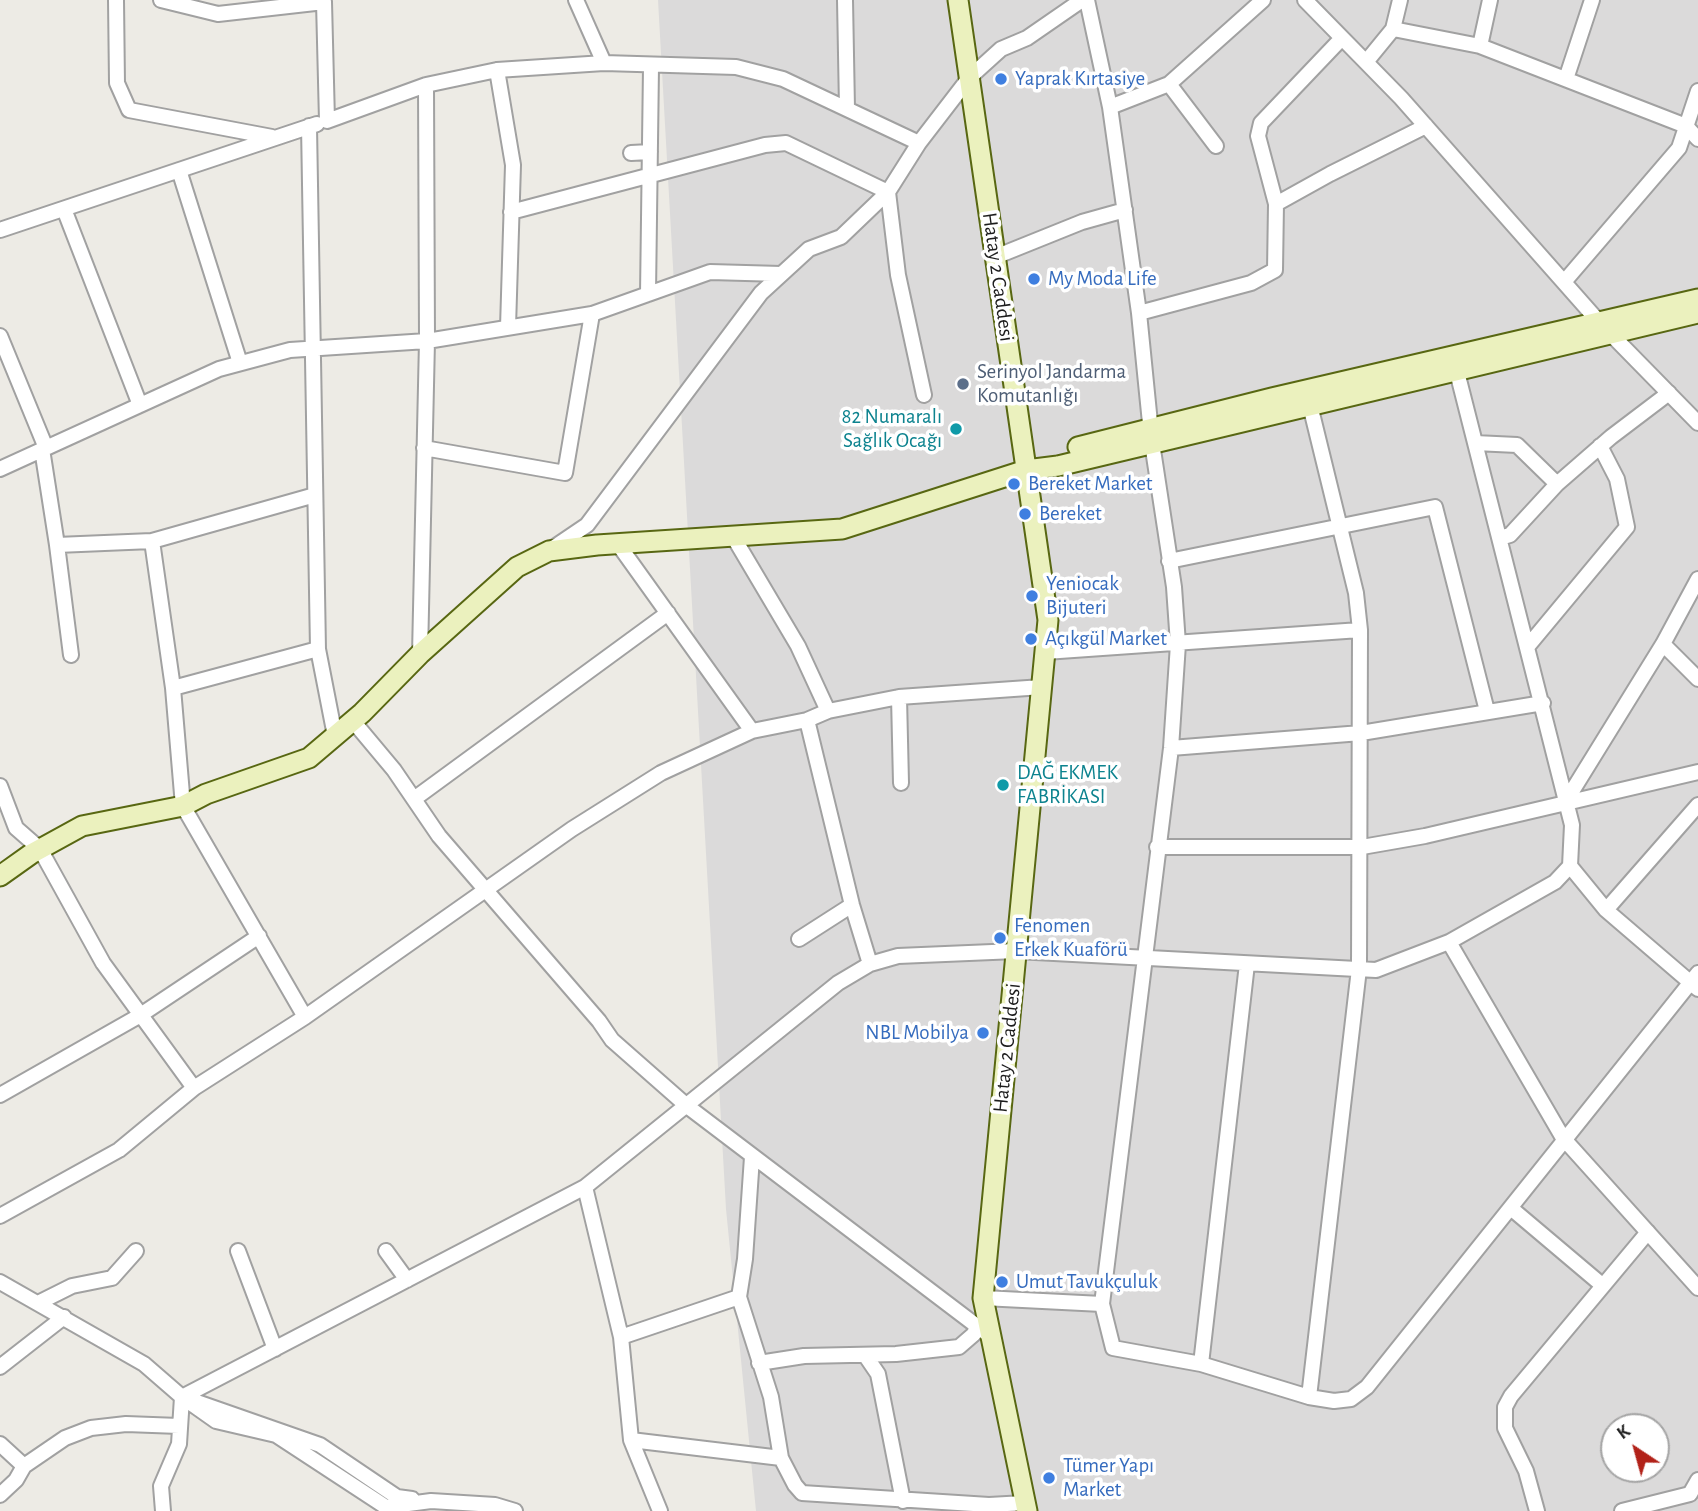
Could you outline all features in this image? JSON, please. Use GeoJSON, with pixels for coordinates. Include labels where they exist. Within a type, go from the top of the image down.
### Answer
{"type":"FeatureCollection","features":[{"type":"Feature","properties":{"kind":"street"},"geometry":{"type":"LineString","coordinates":[[116,0],[117,83],[129,110],[273,138]]}},
{"type":"Feature","properties":{"kind":"street"},"geometry":{"type":"LineString","coordinates":[[161,0],[218,14],[326,1],[327,121]]}},
{"type":"Feature","properties":{"kind":"street"},"geometry":{"type":"LineString","coordinates":[[576,0],[604,63]]}},
{"type":"Feature","properties":{"kind":"street"},"geometry":{"type":"LineString","coordinates":[[845,0],[847,108]]}},
{"type":"Feature","properties":{"kind":"street","name":"Hatay 2 Caddesi"},"geometry":{"type":"LineString","coordinates":[[958,0],[1048,620],[982,1298],[984,1331],[1026,1507]]}},
{"type":"Feature","properties":{"kind":"street"},"geometry":{"type":"LineString","coordinates":[[0,876],[82,825],[183,806],[206,794],[309,758],[353,721],[420,654],[517,567],[549,551],[587,525],[761,293],[809,249],[841,237],[888,192],[919,143],[969,78],[1001,50],[1027,38],[1082,0]]}},
{"type":"Feature","properties":{"kind":"street"},"geometry":{"type":"LineString","coordinates":[[1087,0],[1110,107],[1125,209],[1178,644],[1171,748],[1102,1304],[1113,1348],[1201,1364],[1309,1396],[1342,1401],[1360,1395],[1512,1209],[1563,1138],[1695,981],[1606,910],[1570,866]]}},
{"type":"Feature","properties":{"kind":"street"},"geometry":{"type":"LineString","coordinates":[[1110,107],[1169,84],[1263,0]]}},
{"type":"Feature","properties":{"kind":"street"},"geometry":{"type":"LineString","coordinates":[[1305,0],[1366,61],[1606,328],[1698,423]]}},
{"type":"Feature","properties":{"kind":"street"},"geometry":{"type":"LineString","coordinates":[[1366,61],[1393,29],[1400,0]]}},
{"type":"Feature","properties":{"kind":"street"},"geometry":{"type":"LineString","coordinates":[[1480,46],[1490,0]]}},
{"type":"Feature","properties":{"kind":"street"},"geometry":{"type":"LineString","coordinates":[[1566,79],[1592,0]]}},
{"type":"Feature","properties":{"kind":"street"},"geometry":{"type":"LineString","coordinates":[[1393,29],[1480,46],[1686,126],[1698,139]]}},
{"type":"Feature","properties":{"kind":"street"},"geometry":{"type":"LineString","coordinates":[[1139,313],[1251,283],[1275,270],[1276,204],[1258,136],[1261,123],[1342,38]]}},
{"type":"Feature","properties":{"kind":"street"},"geometry":{"type":"LineString","coordinates":[[0,230],[327,121],[426,85],[497,70],[604,63],[736,67],[783,79],[919,143]]}},
{"type":"Feature","properties":{"kind":"street"},"geometry":{"type":"LineString","coordinates":[[648,294],[651,66]]}},
{"type":"Feature","properties":{"kind":"street"},"geometry":{"type":"LineString","coordinates":[[497,70],[513,165],[508,327]]}},
{"type":"Feature","properties":{"kind":"street"},"geometry":{"type":"LineString","coordinates":[[1169,84],[1216,146]]}},
{"type":"Feature","properties":{"kind":"street"},"geometry":{"type":"LineString","coordinates":[[420,654],[427,341],[426,85]]}},
{"type":"Feature","properties":{"kind":"street"},"geometry":{"type":"LineString","coordinates":[[1564,282],[1679,148],[1698,91]]}},
{"type":"Feature","properties":{"kind":"street"},"geometry":{"type":"LineString","coordinates":[[309,126],[318,649],[335,736]]}},
{"type":"Feature","properties":{"kind":"street"},"geometry":{"type":"LineString","coordinates":[[1276,204],[1426,126]]}},
{"type":"Feature","properties":{"kind":"street"},"geometry":{"type":"LineString","coordinates":[[511,212],[765,145],[786,143],[888,192]]}},
{"type":"Feature","properties":{"kind":"street"},"geometry":{"type":"LineString","coordinates":[[631,153],[650,152]]}},
{"type":"Feature","properties":{"kind":"street"},"geometry":{"type":"LineString","coordinates":[[179,170],[240,363]]}},
{"type":"Feature","properties":{"kind":"street"},"geometry":{"type":"LineString","coordinates":[[888,192],[898,275],[924,395]]}},
{"type":"Feature","properties":{"kind":"street"},"geometry":{"type":"LineString","coordinates":[[64,209],[140,405]]}},
{"type":"Feature","properties":{"kind":"street"},"geometry":{"type":"LineString","coordinates":[[995,257],[1082,222],[1125,209]]}},
{"type":"Feature","properties":{"kind":"street"},"geometry":{"type":"LineString","coordinates":[[0,469],[219,369],[290,350],[427,341],[592,314],[710,272],[781,274]]}},
{"type":"Feature","properties":{"kind":"street"},"geometry":{"type":"LineString","coordinates":[[1606,328],[1698,299]]}},
{"type":"Feature","properties":{"kind":"street"},"geometry":{"type":"LineString","coordinates":[[549,551],[842,529],[1026,470],[1050,454],[1151,436],[1606,328],[1698,313]]}},
{"type":"Feature","properties":{"kind":"street"},"geometry":{"type":"LineString","coordinates":[[424,448],[565,472],[592,314]]}},
{"type":"Feature","properties":{"kind":"street"},"geometry":{"type":"LineString","coordinates":[[0,335],[44,449],[71,655]]}},
{"type":"Feature","properties":{"kind":"street"},"geometry":{"type":"LineString","coordinates":[[182,1397],[585,1187],[838,983],[870,964],[898,956],[1016,951],[1376,970],[1449,942],[1555,882],[1570,866],[1572,825],[1455,363]]}},
{"type":"Feature","properties":{"kind":"street"},"geometry":{"type":"LineString","coordinates":[[1500,538],[1510,534],[1557,484],[1600,446],[1669,393]]}},
{"type":"Feature","properties":{"kind":"street"},"geometry":{"type":"LineString","coordinates":[[1308,398],[1356,593],[1360,630],[1362,847],[1359,969],[1309,1396]]}},
{"type":"Feature","properties":{"kind":"street"},"geometry":{"type":"LineString","coordinates":[[1475,443],[1517,445],[1557,484]]}},
{"type":"Feature","properties":{"kind":"street"},"geometry":{"type":"LineString","coordinates":[[1528,646],[1627,527],[1617,479],[1600,446]]}},
{"type":"Feature","properties":{"kind":"street"},"geometry":{"type":"LineString","coordinates":[[57,545],[152,541],[315,495]]}},
{"type":"Feature","properties":{"kind":"street"},"geometry":{"type":"LineString","coordinates":[[1169,561],[1435,507],[1487,711]]}},
{"type":"Feature","properties":{"kind":"street"},"geometry":{"type":"LineString","coordinates":[[734,538],[798,646],[828,710]]}},
{"type":"Feature","properties":{"kind":"street"},"geometry":{"type":"LineString","coordinates":[[152,541],[173,688],[183,806],[305,1017]]}},
{"type":"Feature","properties":{"kind":"street"},"geometry":{"type":"LineString","coordinates":[[618,544],[752,731]]}},
{"type":"Feature","properties":{"kind":"street"},"geometry":{"type":"LineString","coordinates":[[1566,801],[1663,645],[1698,579]]}},
{"type":"Feature","properties":{"kind":"street"},"geometry":{"type":"LineString","coordinates":[[414,799],[668,613]]}},
{"type":"Feature","properties":{"kind":"street"},"geometry":{"type":"LineString","coordinates":[[1045,652],[1360,630]]}},
{"type":"Feature","properties":{"kind":"street"},"geometry":{"type":"LineString","coordinates":[[1663,645],[1698,679]]}},
{"type":"Feature","properties":{"kind":"street"},"geometry":{"type":"LineString","coordinates":[[173,688],[318,649]]}},
{"type":"Feature","properties":{"kind":"street"},"geometry":{"type":"LineString","coordinates":[[0,1216],[119,1150],[194,1088],[305,1017],[572,829],[661,773],[752,731],[807,720],[828,710],[899,697],[1042,687]]}},
{"type":"Feature","properties":{"kind":"street"},"geometry":{"type":"LineString","coordinates":[[899,697],[901,783]]}},
{"type":"Feature","properties":{"kind":"street"},"geometry":{"type":"LineString","coordinates":[[1171,748],[1361,733],[1543,703]]}},
{"type":"Feature","properties":{"kind":"street"},"geometry":{"type":"LineString","coordinates":[[807,720],[852,905],[870,964]]}},
{"type":"Feature","properties":{"kind":"street"},"geometry":{"type":"LineString","coordinates":[[353,721],[414,799],[439,836],[612,1040],[687,1106],[752,1157],[984,1331]]}},
{"type":"Feature","properties":{"kind":"street"},"geometry":{"type":"LineString","coordinates":[[1157,847],[1362,847],[1424,836],[1698,772]]}},
{"type":"Feature","properties":{"kind":"street"},"geometry":{"type":"LineString","coordinates":[[0,786],[16,828],[40,849],[103,963],[194,1088]]}},
{"type":"Feature","properties":{"kind":"street"},"geometry":{"type":"LineString","coordinates":[[1606,910],[1698,805]]}},
{"type":"Feature","properties":{"kind":"street"},"geometry":{"type":"LineString","coordinates":[[799,939],[852,905]]}},
{"type":"Feature","properties":{"kind":"street"},"geometry":{"type":"LineString","coordinates":[[0,1095],[139,1016],[259,936]]}},
{"type":"Feature","properties":{"kind":"street"},"geometry":{"type":"LineString","coordinates":[[1449,942],[1563,1138],[1698,1288]]}},
{"type":"Feature","properties":{"kind":"street"},"geometry":{"type":"LineString","coordinates":[[1201,1364],[1247,964]]}},
{"type":"Feature","properties":{"kind":"street"},"geometry":{"type":"LineString","coordinates":[[752,1157],[745,1259],[739,1297],[776,1417],[781,1458],[802,1493],[1026,1507]]}},
{"type":"Feature","properties":{"kind":"street"},"geometry":{"type":"LineString","coordinates":[[585,1187],[621,1337],[631,1440],[660,1511]]}},
{"type":"Feature","properties":{"kind":"street"},"geometry":{"type":"LineString","coordinates":[[1512,1209],[1602,1285]]}},
{"type":"Feature","properties":{"kind":"street"},"geometry":{"type":"LineString","coordinates":[[1537,1511],[1526,1471],[1505,1428],[1506,1407],[1511,1396],[1648,1232]]}},
{"type":"Feature","properties":{"kind":"street"},"geometry":{"type":"LineString","coordinates":[[40,1303],[72,1286],[112,1278],[136,1251]]}},
{"type":"Feature","properties":{"kind":"street"},"geometry":{"type":"LineString","coordinates":[[238,1251],[275,1349]]}},
{"type":"Feature","properties":{"kind":"street"},"geometry":{"type":"LineString","coordinates":[[386,1251],[407,1280]]}},
{"type":"Feature","properties":{"kind":"street"},"geometry":{"type":"LineString","coordinates":[[0,1282],[144,1364],[182,1397],[216,1421],[276,1435],[386,1507],[431,1501],[495,1505],[518,1511]]}},
{"type":"Feature","properties":{"kind":"street"},"geometry":{"type":"LineString","coordinates":[[621,1337],[739,1297]]}},
{"type":"Feature","properties":{"kind":"street"},"geometry":{"type":"LineString","coordinates":[[982,1298],[1102,1304]]}},
{"type":"Feature","properties":{"kind":"street"},"geometry":{"type":"LineString","coordinates":[[0,1367],[64,1317]]}},
{"type":"Feature","properties":{"kind":"street"},"geometry":{"type":"LineString","coordinates":[[759,1363],[804,1356],[864,1355],[959,1347],[974,1334],[984,1331]]}},
{"type":"Feature","properties":{"kind":"street"},"geometry":{"type":"LineString","coordinates":[[864,1355],[878,1374],[903,1501]]}},
{"type":"Feature","properties":{"kind":"street"},"geometry":{"type":"LineString","coordinates":[[163,1511],[161,1486],[179,1444],[182,1397]]}},
{"type":"Feature","properties":{"kind":"street"},"geometry":{"type":"LineString","coordinates":[[0,1495],[16,1480],[24,1466],[65,1438],[91,1428],[126,1424],[179,1426]]}},
{"type":"Feature","properties":{"kind":"street"},"geometry":{"type":"LineString","coordinates":[[631,1440],[781,1458]]}},
{"type":"Feature","properties":{"kind":"street"},"geometry":{"type":"LineString","coordinates":[[0,1444],[24,1466]]}},
{"type":"Feature","properties":{"kind":"street"},"geometry":{"type":"LineString","coordinates":[[1622,1511],[1690,1494],[1698,1480]]}},
{"type":"Feature","properties":{"kind":"shaded area"},"geometry":{"type":"Polygon","coordinates":[[[658,0],[1698,0],[1698,1511],[756,1511],[726,1209],[658,0]]]}},
{"type":"Feature","properties":{"kind":"place","name":"Yaprak Kırtasiye"},"geometry":{"type":"Point","coordinates":[1001,79]}},
{"type":"Feature","properties":{"kind":"place","name":"My Moda Life"},"geometry":{"type":"Point","coordinates":[1034,279]}},
{"type":"Feature","properties":{"kind":"place","name":"Serinyol Jandarma Komutanlığı"},"geometry":{"type":"Point","coordinates":[963,384]}},
{"type":"Feature","properties":{"kind":"place","name":"82 Numaralı Sağlık Ocağı"},"geometry":{"type":"Point","coordinates":[956,429]}},
{"type":"Feature","properties":{"kind":"place","name":"Bereket Market"},"geometry":{"type":"Point","coordinates":[1014,484]}},
{"type":"Feature","properties":{"kind":"place","name":"Bereket"},"geometry":{"type":"Point","coordinates":[1025,514]}},
{"type":"Feature","properties":{"kind":"place","name":"Yeniocak Bijuteri"},"geometry":{"type":"Point","coordinates":[1032,596]}},
{"type":"Feature","properties":{"kind":"place","name":"Açıkgül Market"},"geometry":{"type":"Point","coordinates":[1031,639]}},
{"type":"Feature","properties":{"kind":"place","name":"DAĞ EKMEK FABRİKASI"},"geometry":{"type":"Point","coordinates":[1003,785]}},
{"type":"Feature","properties":{"kind":"place","name":"Fenomen Erkek Kuaförü"},"geometry":{"type":"Point","coordinates":[1000,938]}},
{"type":"Feature","properties":{"kind":"place","name":"NBL Mobilya"},"geometry":{"type":"Point","coordinates":[983,1033]}},
{"type":"Feature","properties":{"kind":"place","name":"Umut Tavukçuluk"},"geometry":{"type":"Point","coordinates":[1002,1282]}},
{"type":"Feature","properties":{"kind":"place","name":"Tümer Yapı Market"},"geometry":{"type":"Point","coordinates":[1049,1478]}}]}
